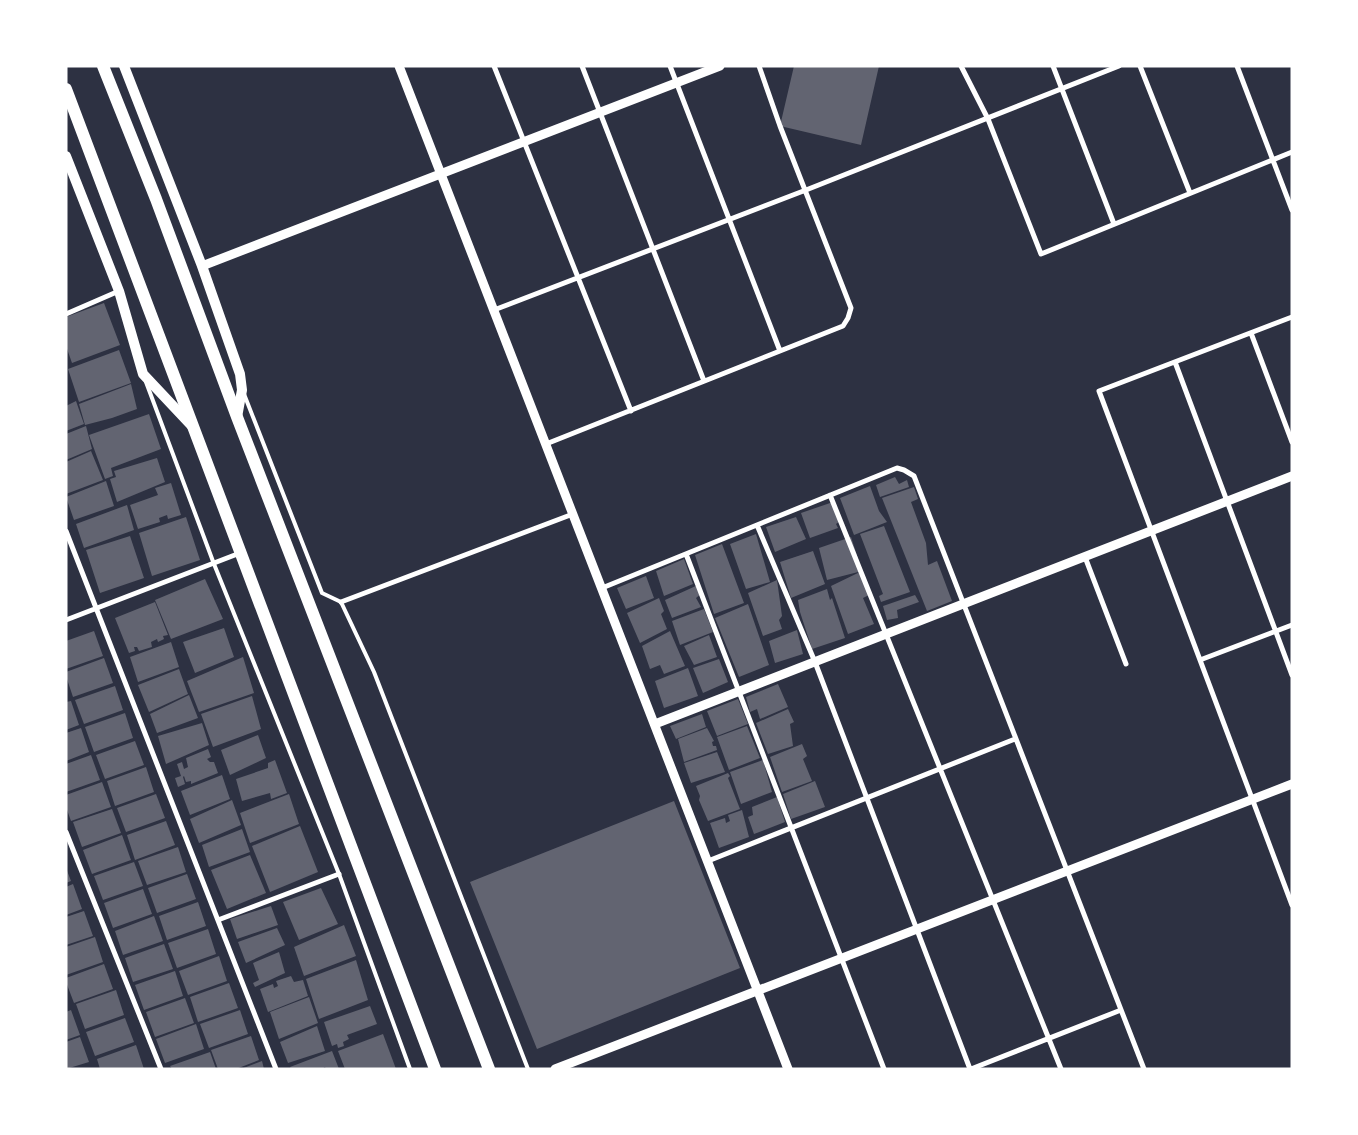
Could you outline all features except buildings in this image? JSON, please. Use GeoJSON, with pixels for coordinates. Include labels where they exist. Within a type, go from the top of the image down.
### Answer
{"type":"FeatureCollection","features":[{"type":"Feature","properties":{"kind":"highway"},"geometry":{"type":"LineString","coordinates":[[103,66],[489,1069]]}},
{"type":"Feature","properties":{"kind":"highway"},"geometry":{"type":"LineString","coordinates":[[66,90],[148,303],[192,426],[435,1069]]}},
{"type":"Feature","properties":{"kind":"main road"},"geometry":{"type":"LineString","coordinates":[[124,66],[202,266],[240,374],[242,390],[237,417]]}},
{"type":"Feature","properties":{"kind":"main road"},"geometry":{"type":"LineString","coordinates":[[66,156],[119,291],[143,374],[192,426]]}},
{"type":"Feature","properties":{"kind":"street"},"geometry":{"type":"LineString","coordinates":[[399,66],[788,1069]]}},
{"type":"Feature","properties":{"kind":"street"},"geometry":{"type":"LineString","coordinates":[[494,66],[631,411]]}},
{"type":"Feature","properties":{"kind":"street"},"geometry":{"type":"LineString","coordinates":[[582,66],[704,381]]}},
{"type":"Feature","properties":{"kind":"street"},"geometry":{"type":"LineString","coordinates":[[670,66],[780,351]]}},
{"type":"Feature","properties":{"kind":"street"},"geometry":{"type":"LineString","coordinates":[[202,266],[720,66]]}},
{"type":"Feature","properties":{"kind":"street"},"geometry":{"type":"LineString","coordinates":[[546,444],[843,326],[848,318],[851,308],[780,126],[759,66]]}},
{"type":"Feature","properties":{"kind":"street"},"geometry":{"type":"LineString","coordinates":[[961,66],[988,119],[1041,254],[1292,152]]}},
{"type":"Feature","properties":{"kind":"street"},"geometry":{"type":"LineString","coordinates":[[1053,66],[1114,224]]}},
{"type":"Feature","properties":{"kind":"street"},"geometry":{"type":"LineString","coordinates":[[494,310],[988,119],[1118,66]]}},
{"type":"Feature","properties":{"kind":"street"},"geometry":{"type":"LineString","coordinates":[[1140,66],[1190,193]]}},
{"type":"Feature","properties":{"kind":"street"},"geometry":{"type":"LineString","coordinates":[[1237,66],[1292,210]]}},
{"type":"Feature","properties":{"kind":"street"},"geometry":{"type":"LineString","coordinates":[[66,314],[119,291]]}},
{"type":"Feature","properties":{"kind":"street"},"geometry":{"type":"LineString","coordinates":[[1292,317],[1099,391],[1292,905]]}},
{"type":"Feature","properties":{"kind":"street"},"geometry":{"type":"LineString","coordinates":[[1251,333],[1292,442]]}},
{"type":"Feature","properties":{"kind":"street"},"geometry":{"type":"LineString","coordinates":[[1175,362],[1292,676]]}},
{"type":"Feature","properties":{"kind":"street"},"geometry":{"type":"LineString","coordinates":[[602,588],[897,468],[914,476],[962,604],[1144,1069]]}},
{"type":"Feature","properties":{"kind":"street"},"geometry":{"type":"LineString","coordinates":[[655,724],[1292,476]]}},
{"type":"Feature","properties":{"kind":"street"},"geometry":{"type":"LineString","coordinates":[[830,495],[1061,1069]]}},
{"type":"Feature","properties":{"kind":"street"},"geometry":{"type":"LineString","coordinates":[[341,602],[573,514]]}},
{"type":"Feature","properties":{"kind":"street"},"geometry":{"type":"LineString","coordinates":[[757,525],[815,662],[971,1069],[1121,1010]]}},
{"type":"Feature","properties":{"kind":"street"},"geometry":{"type":"LineString","coordinates":[[66,531],[276,1069]]}},
{"type":"Feature","properties":{"kind":"street"},"geometry":{"type":"LineString","coordinates":[[66,620],[240,553]]}},
{"type":"Feature","properties":{"kind":"street"},"geometry":{"type":"LineString","coordinates":[[686,554],[884,1069]]}},
{"type":"Feature","properties":{"kind":"street"},"geometry":{"type":"LineString","coordinates":[[1085,557],[1126,664]]}},
{"type":"Feature","properties":{"kind":"street"},"geometry":{"type":"LineString","coordinates":[[1200,660],[1292,625]]}},
{"type":"Feature","properties":{"kind":"street"},"geometry":{"type":"LineString","coordinates":[[708,861],[1015,739]]}},
{"type":"Feature","properties":{"kind":"street"},"geometry":{"type":"LineString","coordinates":[[555,1069],[1292,784]]}},
{"type":"Feature","properties":{"kind":"street"},"geometry":{"type":"LineString","coordinates":[[66,832],[161,1069]]}},
{"type":"Feature","properties":{"kind":"street"},"geometry":{"type":"LineString","coordinates":[[218,920],[338,874]]}},
{"type":"Feature","properties":{"kind":"lane"},"geometry":{"type":"LineString","coordinates":[[143,374],[214,564],[338,874],[410,1069]]}},
{"type":"Feature","properties":{"kind":"lane"},"geometry":{"type":"LineString","coordinates":[[242,390],[322,593],[341,602],[374,672],[528,1069]]}}]}
